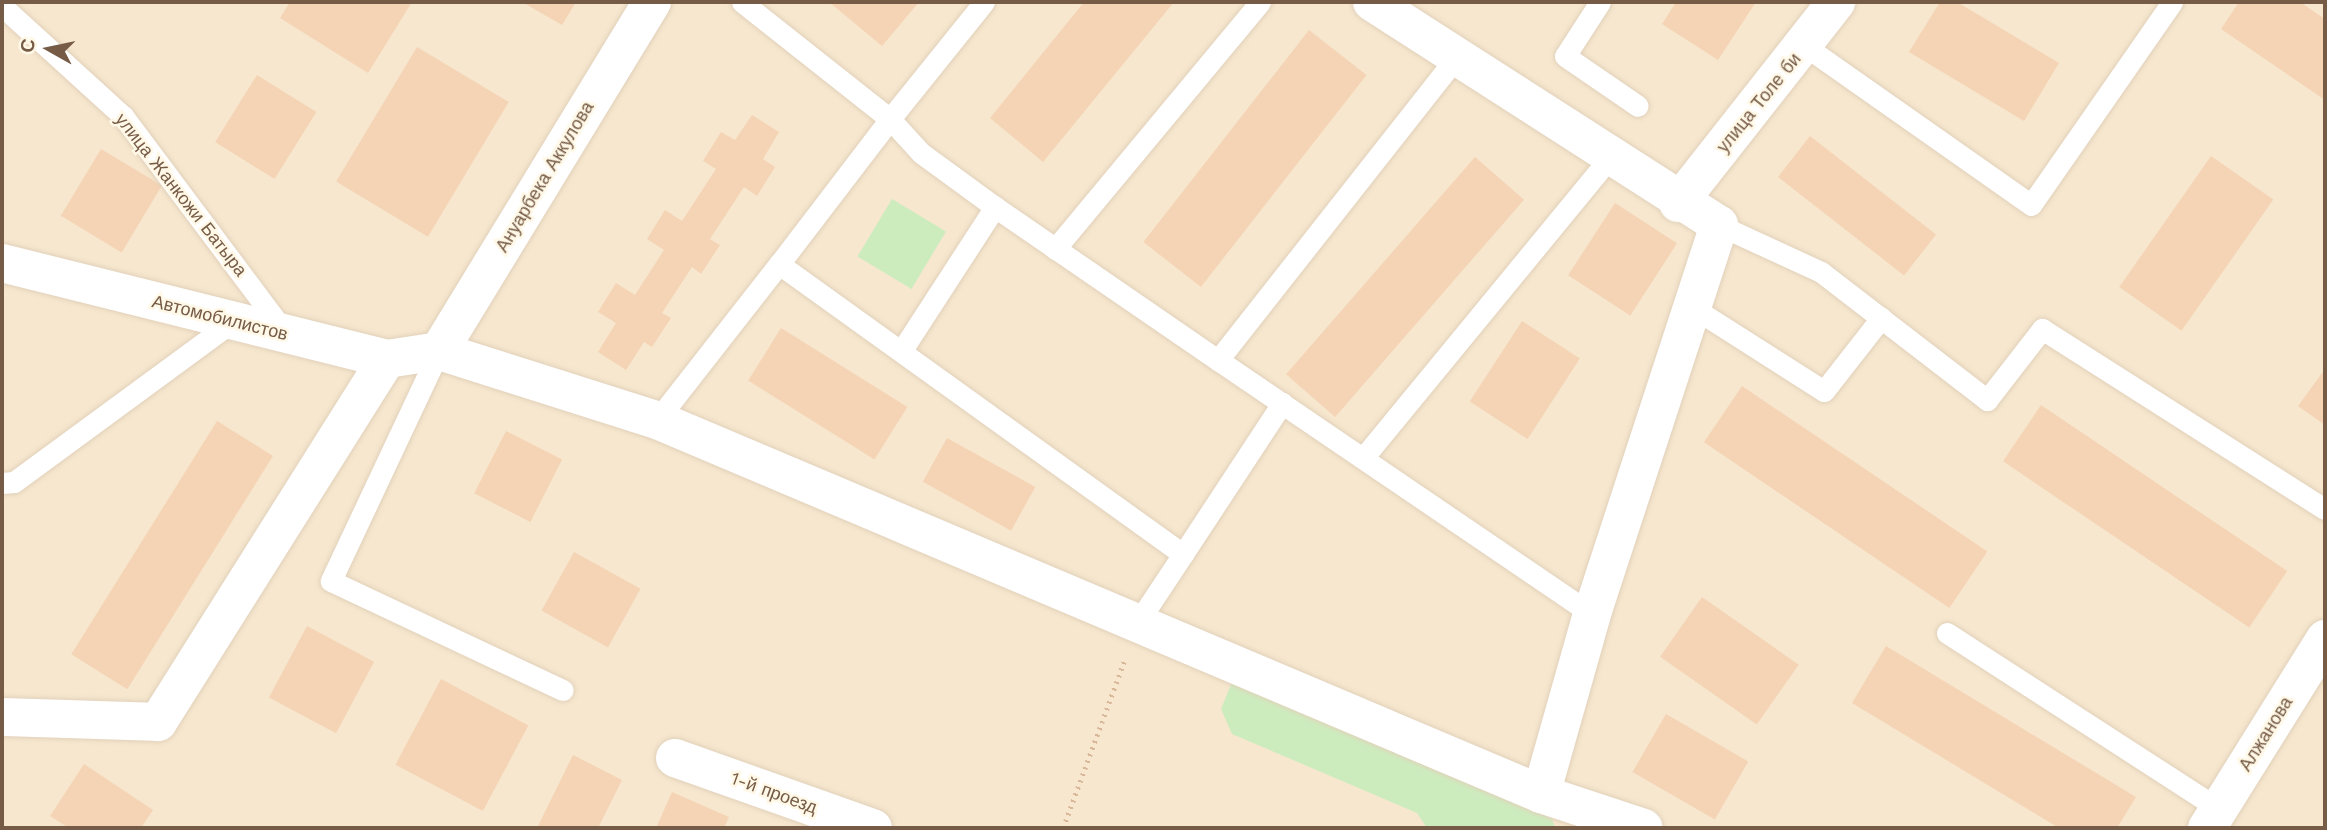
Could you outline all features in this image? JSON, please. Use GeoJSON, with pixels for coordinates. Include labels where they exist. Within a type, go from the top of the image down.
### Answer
{"type":"FeatureCollection","features":[{"type":"Feature","properties":{"kind":"street","name":"Ануарбека Аккулова"},"geometry":{"type":"LineString","coordinates":[[439,351],[652,2]]}},
{"type":"Feature","properties":{"kind":"street"},"geometry":{"type":"LineString","coordinates":[[1372,2],[1455,59],[1612,155],[1678,203],[1719,225],[1592,614],[1541,794]]}},
{"type":"Feature","properties":{"kind":"street","name":"улица Толе би"},"geometry":{"type":"LineString","coordinates":[[1678,203],[1805,46],[1836,2]]}},
{"type":"Feature","properties":{"kind":"street","name":"Автомобилистов"},"geometry":{"type":"LineString","coordinates":[[2,263],[387,359],[439,351]]}},
{"type":"Feature","properties":{"kind":"street"},"geometry":{"type":"LineString","coordinates":[[439,351],[657,420],[1541,794],[1644,828]]}},
{"type":"Feature","properties":{"kind":"street"},"geometry":{"type":"LineString","coordinates":[[2,717],[158,722],[387,359]]}},
{"type":"Feature","properties":{"kind":"street","name":"Алжанова"},"geometry":{"type":"LineString","coordinates":[[2213,819],[2325,639]]}},
{"type":"Feature","properties":{"kind":"street","name":"1-й проезд"},"geometry":{"type":"LineString","coordinates":[[675,758],[873,828]]}},
{"type":"Feature","properties":{"kind":"lane"},"geometry":{"type":"LineString","coordinates":[[741,2],[890,119],[921,153],[995,207],[1592,614]]}},
{"type":"Feature","properties":{"kind":"lane"},"geometry":{"type":"LineString","coordinates":[[657,420],[984,2]]}},
{"type":"Feature","properties":{"kind":"lane"},"geometry":{"type":"LineString","coordinates":[[1055,249],[1260,2]]}},
{"type":"Feature","properties":{"kind":"lane"},"geometry":{"type":"LineString","coordinates":[[1600,2],[1565,56],[1638,106]]}},
{"type":"Feature","properties":{"kind":"lane"},"geometry":{"type":"LineString","coordinates":[[1805,46],[2031,205],[2172,2]]}},
{"type":"Feature","properties":{"kind":"lane","name":"улица Жанкожи Батыра"},"geometry":{"type":"LineString","coordinates":[[2,6],[122,116],[288,335]]}},
{"type":"Feature","properties":{"kind":"lane"},"geometry":{"type":"LineString","coordinates":[[1218,360],[1455,59]]}},
{"type":"Feature","properties":{"kind":"lane"},"geometry":{"type":"LineString","coordinates":[[1363,458],[1612,155]]}},
{"type":"Feature","properties":{"kind":"lane"},"geometry":{"type":"LineString","coordinates":[[902,350],[995,207]]}},
{"type":"Feature","properties":{"kind":"lane"},"geometry":{"type":"LineString","coordinates":[[1719,225],[1821,272],[1987,400],[2042,329],[2325,509]]}},
{"type":"Feature","properties":{"kind":"lane"},"geometry":{"type":"LineString","coordinates":[[779,264],[1183,554]]}},
{"type":"Feature","properties":{"kind":"lane"},"geometry":{"type":"LineString","coordinates":[[1692,307],[1824,391],[1881,318]]}},
{"type":"Feature","properties":{"kind":"lane"},"geometry":{"type":"LineString","coordinates":[[2,483],[15,482],[233,321]]}},
{"type":"Feature","properties":{"kind":"lane"},"geometry":{"type":"LineString","coordinates":[[439,351],[331,581],[563,690]]}},
{"type":"Feature","properties":{"kind":"lane"},"geometry":{"type":"LineString","coordinates":[[1138,622],[1282,403]]}},
{"type":"Feature","properties":{"kind":"lane"},"geometry":{"type":"LineString","coordinates":[[1947,632],[2213,819]]}},
{"type":"Feature","properties":{"kind":"path"},"geometry":{"type":"LineString","coordinates":[[1063,828],[1138,622]]}},
{"type":"Feature","properties":{"kind":"shaded area"},"geometry":{"type":"Polygon","coordinates":[[[2,2],[2325,2],[2325,828],[2,828],[2,2]]]}},
{"type":"Feature","properties":{"kind":"green space"},"geometry":{"type":"Polygon","coordinates":[[[892,199],[946,231],[911,289],[857,256],[892,199]]]}},
{"type":"Feature","properties":{"kind":"green space"},"geometry":{"type":"Polygon","coordinates":[[[1234,677],[1552,819],[1555,828],[1427,828],[1417,813],[1232,734],[1221,709],[1234,677]]]}},
{"type":"Feature","properties":{"kind":"building"},"geometry":{"type":"Polygon","coordinates":[[[290,2],[412,2],[368,73],[280,18],[290,2]]]}},
{"type":"Feature","properties":{"kind":"building"},"geometry":{"type":"Polygon","coordinates":[[[522,2],[576,2],[562,25],[522,2]]]}},
{"type":"Feature","properties":{"kind":"building"},"geometry":{"type":"Polygon","coordinates":[[[829,2],[919,2],[882,46],[829,2]]]}},
{"type":"Feature","properties":{"kind":"building"},"geometry":{"type":"Polygon","coordinates":[[[1084,2],[1174,2],[1043,162],[990,118],[1084,2]]]}},
{"type":"Feature","properties":{"kind":"building"},"geometry":{"type":"Polygon","coordinates":[[[1676,2],[1756,2],[1718,60],[1662,24],[1676,2]]]}},
{"type":"Feature","properties":{"kind":"building"},"geometry":{"type":"Polygon","coordinates":[[[1940,2],[1957,2],[2059,63],[2024,121],[1909,52],[1940,2]]]}},
{"type":"Feature","properties":{"kind":"building"},"geometry":{"type":"Polygon","coordinates":[[[2239,2],[2300,2],[2325,19],[2325,100],[2221,29],[2239,2]]]}},
{"type":"Feature","properties":{"kind":"building"},"geometry":{"type":"Polygon","coordinates":[[[1309,30],[1367,75],[1201,287],[1143,242],[1309,30]]]}},
{"type":"Feature","properties":{"kind":"building"},"geometry":{"type":"Polygon","coordinates":[[[417,47],[509,102],[428,237],[336,182],[417,47]]]}},
{"type":"Feature","properties":{"kind":"building"},"geometry":{"type":"Polygon","coordinates":[[[257,75],[316,112],[274,179],[215,142],[257,75]]]}},
{"type":"Feature","properties":{"kind":"building"},"geometry":{"type":"Polygon","coordinates":[[[752,115],[779,132],[763,159],[775,167],[757,196],[744,187],[710,239],[720,245],[701,274],[692,267],[662,313],[671,318],[652,347],[644,342],[626,370],[598,352],[616,323],[598,312],[616,283],[635,295],[664,250],[647,239],[665,210],[682,221],[716,169],[703,161],[721,132],[735,140],[752,115]]]}},
{"type":"Feature","properties":{"kind":"building"},"geometry":{"type":"Polygon","coordinates":[[[1810,136],[1936,235],[1904,275],[1778,177],[1810,136]]]}},
{"type":"Feature","properties":{"kind":"building"},"geometry":{"type":"Polygon","coordinates":[[[101,149],[162,186],[122,252],[61,216],[101,149]]]}},
{"type":"Feature","properties":{"kind":"building"},"geometry":{"type":"Polygon","coordinates":[[[2211,156],[2273,200],[2181,331],[2119,287],[2211,156]]]}},
{"type":"Feature","properties":{"kind":"building"},"geometry":{"type":"Polygon","coordinates":[[[1475,157],[1524,200],[1335,417],[1286,374],[1475,157]]]}},
{"type":"Feature","properties":{"kind":"building"},"geometry":{"type":"Polygon","coordinates":[[[1615,203],[1677,243],[1630,315],[1568,275],[1615,203]]]}},
{"type":"Feature","properties":{"kind":"building"},"geometry":{"type":"Polygon","coordinates":[[[1522,321],[1580,359],[1528,439],[1470,402],[1522,321]]]}},
{"type":"Feature","properties":{"kind":"building"},"geometry":{"type":"Polygon","coordinates":[[[781,328],[907,407],[875,460],[748,381],[781,328]]]}},
{"type":"Feature","properties":{"kind":"building"},"geometry":{"type":"Polygon","coordinates":[[[2325,369],[2325,425],[2298,406],[2325,369]]]}},
{"type":"Feature","properties":{"kind":"building"},"geometry":{"type":"Polygon","coordinates":[[[1742,386],[1987,552],[1949,608],[1704,442],[1742,386]]]}},
{"type":"Feature","properties":{"kind":"building"},"geometry":{"type":"Polygon","coordinates":[[[2041,405],[2287,571],[2249,627],[2003,461],[2041,405]]]}},
{"type":"Feature","properties":{"kind":"building"},"geometry":{"type":"Polygon","coordinates":[[[217,421],[273,456],[127,689],[71,654],[217,421]]]}},
{"type":"Feature","properties":{"kind":"building"},"geometry":{"type":"Polygon","coordinates":[[[506,431],[562,460],[530,522],[474,493],[506,431]]]}},
{"type":"Feature","properties":{"kind":"building"},"geometry":{"type":"Polygon","coordinates":[[[947,438],[1035,487],[1011,531],[923,482],[947,438]]]}},
{"type":"Feature","properties":{"kind":"building"},"geometry":{"type":"Polygon","coordinates":[[[574,552],[640,589],[608,647],[542,611],[574,552]]]}},
{"type":"Feature","properties":{"kind":"building"},"geometry":{"type":"Polygon","coordinates":[[[1702,597],[1799,665],[1757,724],[1660,657],[1702,597]]]}},
{"type":"Feature","properties":{"kind":"building"},"geometry":{"type":"Polygon","coordinates":[[[307,626],[374,662],[336,733],[269,698],[307,626]]]}},
{"type":"Feature","properties":{"kind":"building"},"geometry":{"type":"Polygon","coordinates":[[[1886,646],[2136,797],[2117,828],[2059,828],[1852,703],[1886,646]]]}},
{"type":"Feature","properties":{"kind":"building"},"geometry":{"type":"Polygon","coordinates":[[[441,679],[528,725],[483,811],[395,765],[441,679]]]}},
{"type":"Feature","properties":{"kind":"building"},"geometry":{"type":"Polygon","coordinates":[[[1666,714],[1748,762],[1715,820],[1632,772],[1666,714]]]}},
{"type":"Feature","properties":{"kind":"building"},"geometry":{"type":"Polygon","coordinates":[[[573,755],[622,780],[598,828],[537,828],[573,755]]]}},
{"type":"Feature","properties":{"kind":"building"},"geometry":{"type":"Polygon","coordinates":[[[84,764],[153,810],[141,828],[69,828],[50,816],[84,764]]]}},
{"type":"Feature","properties":{"kind":"building"},"geometry":{"type":"Polygon","coordinates":[[[672,792],[729,817],[724,828],[656,828],[672,792]]]}}]}
